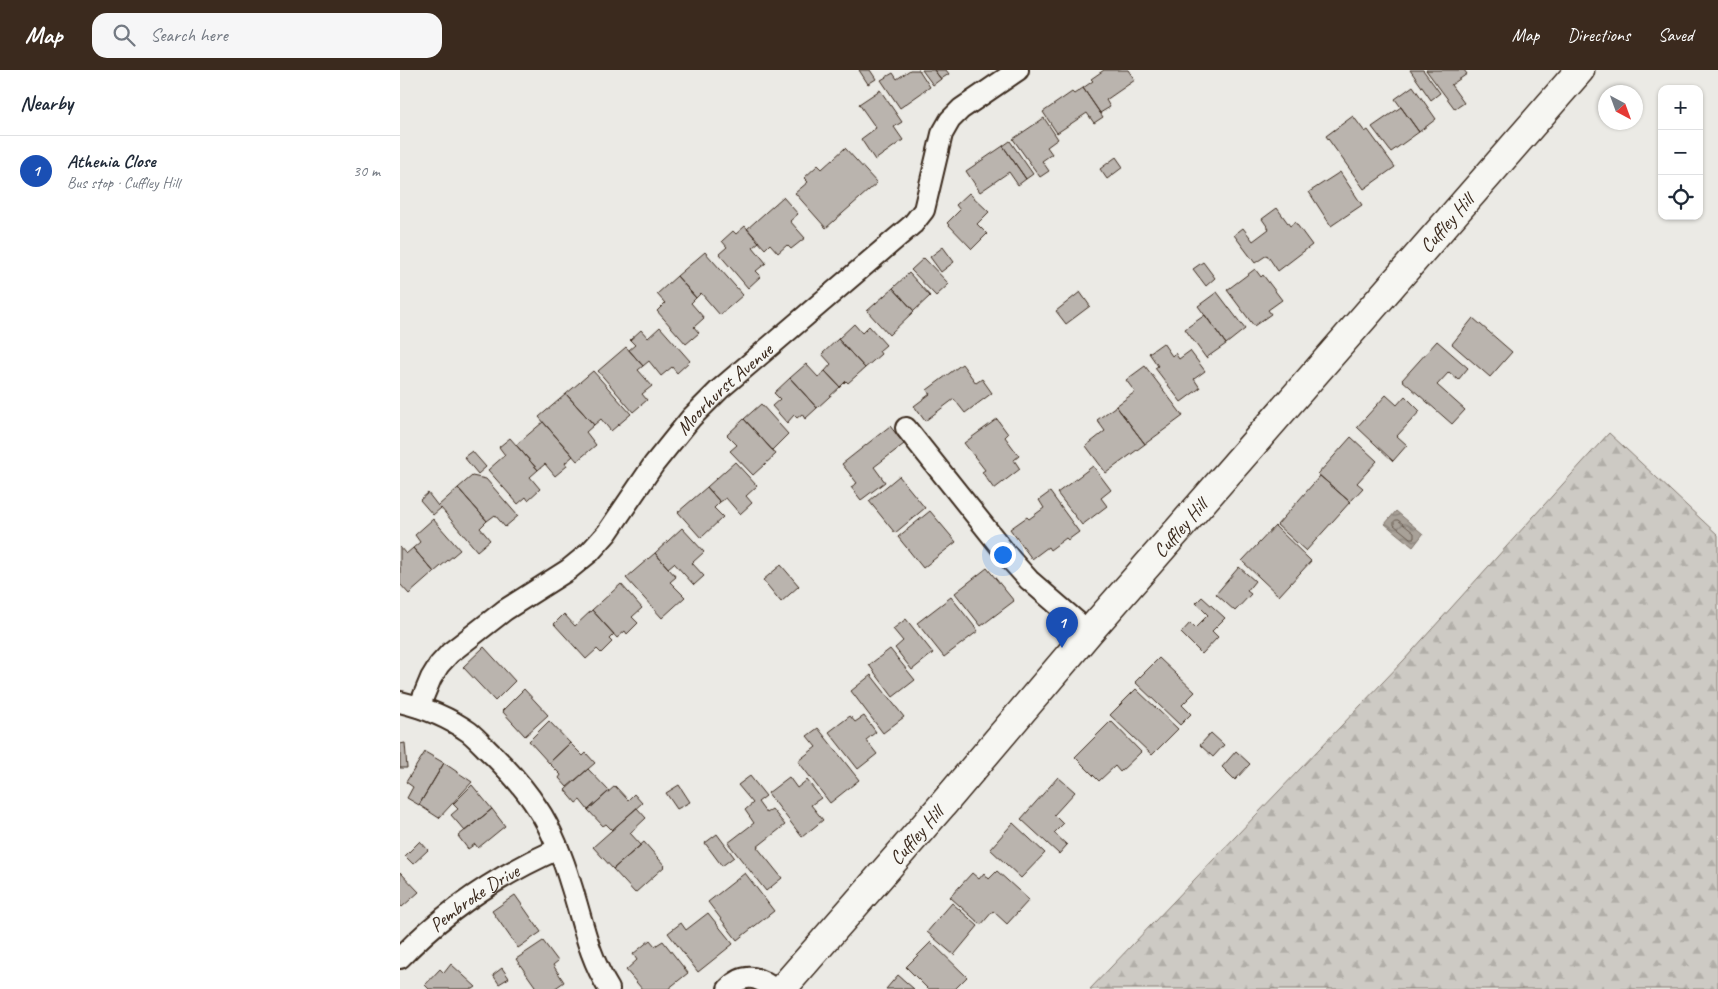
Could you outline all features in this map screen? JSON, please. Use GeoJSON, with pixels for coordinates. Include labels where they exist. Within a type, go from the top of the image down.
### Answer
{"type":"FeatureCollection","features":[{"type":"Feature","properties":{"kind":"main road","name":"Cuffley Hill"},"geometry":{"type":"LineString","coordinates":[[782,989],[945,802],[1089,632],[1580,70]]}},
{"type":"Feature","properties":{"kind":"street","name":"Moorhurst Avenue"},"geometry":{"type":"LineString","coordinates":[[410,704],[450,653],[505,610],[568,570],[590,552],[608,533],[654,464],[691,418],[720,389],[913,224],[924,210],[942,134],[950,120],[961,109],[1018,70]]}},
{"type":"Feature","properties":{"kind":"street"},"geometry":{"type":"LineString","coordinates":[[906,428],[1029,580],[1089,632]]}},
{"type":"Feature","properties":{"kind":"street"},"geometry":{"type":"LineString","coordinates":[[410,704],[445,717],[471,733],[509,772],[539,809],[558,849],[570,882],[583,930],[597,970],[609,989]]}},
{"type":"Feature","properties":{"kind":"street","name":"Pembroke Drive"},"geometry":{"type":"LineString","coordinates":[[400,958],[475,894],[517,868],[558,849]]}},
{"type":"Feature","properties":{"kind":"street"},"geometry":{"type":"LineString","coordinates":[[728,989],[745,977],[765,982],[774,989]]}},
{"type":"Feature","properties":{"kind":"green space"},"geometry":{"type":"Polygon","coordinates":[[[1609,433],[1718,535],[1718,989],[1090,989],[1404,660],[1609,433]]]}},
{"type":"Feature","properties":{"kind":"water"},"geometry":{"type":"Polygon","coordinates":[[[1396,511],[1423,534],[1413,547],[1385,524],[1396,511]]]}},
{"type":"Feature","properties":{"kind":"building"},"geometry":{"type":"Polygon","coordinates":[[[859,70],[870,70],[876,79],[868,84],[859,70]]]}},
{"type":"Feature","properties":{"kind":"building"},"geometry":{"type":"Polygon","coordinates":[[[910,70],[919,70],[930,87],[900,108],[881,80],[893,73],[897,79],[910,70]]]}},
{"type":"Feature","properties":{"kind":"building"},"geometry":{"type":"Polygon","coordinates":[[[922,70],[934,70],[941,79],[933,85],[922,70]]]}},
{"type":"Feature","properties":{"kind":"building"},"geometry":{"type":"Polygon","coordinates":[[[934,70],[946,70],[949,74],[941,79],[934,70]]]}},
{"type":"Feature","properties":{"kind":"building"},"geometry":{"type":"Polygon","coordinates":[[[1104,70],[1128,70],[1135,80],[1106,100],[1110,107],[1100,113],[1083,88],[1093,81],[1091,79],[1104,70]]]}},
{"type":"Feature","properties":{"kind":"building"},"geometry":{"type":"Polygon","coordinates":[[[1410,70],[1423,70],[1440,93],[1431,100],[1410,70]]]}},
{"type":"Feature","properties":{"kind":"building"},"geometry":{"type":"Polygon","coordinates":[[[1426,70],[1464,70],[1467,74],[1451,85],[1464,103],[1455,109],[1426,70]]]}},
{"type":"Feature","properties":{"kind":"building"},"geometry":{"type":"Polygon","coordinates":[[[1413,86],[1436,119],[1419,132],[1395,99],[1413,86]]]}},
{"type":"Feature","properties":{"kind":"building"},"geometry":{"type":"Polygon","coordinates":[[[1083,88],[1103,117],[1094,123],[1087,113],[1057,133],[1043,112],[1072,92],[1074,94],[1083,88]]]}},
{"type":"Feature","properties":{"kind":"building"},"geometry":{"type":"Polygon","coordinates":[[[880,90],[902,122],[894,127],[903,140],[875,160],[861,139],[876,128],[859,104],[880,90]]]}},
{"type":"Feature","properties":{"kind":"building"},"geometry":{"type":"Polygon","coordinates":[[[1401,107],[1419,132],[1391,152],[1372,127],[1401,107]]]}},
{"type":"Feature","properties":{"kind":"building"},"geometry":{"type":"Polygon","coordinates":[[[1353,116],[1365,132],[1368,130],[1395,167],[1364,189],[1326,136],[1353,116]]]}},
{"type":"Feature","properties":{"kind":"building"},"geometry":{"type":"Polygon","coordinates":[[[1044,118],[1058,139],[1047,147],[1052,154],[1042,161],[1049,171],[1040,177],[1013,139],[1044,118]]]}},
{"type":"Feature","properties":{"kind":"building"},"geometry":{"type":"Polygon","coordinates":[[[1010,141],[1033,174],[1026,179],[1003,146],[1010,141]]]}},
{"type":"Feature","properties":{"kind":"building"},"geometry":{"type":"Polygon","coordinates":[[[1003,146],[1026,179],[1018,185],[1009,172],[980,192],[966,171],[1003,146]]]}},
{"type":"Feature","properties":{"kind":"building"},"geometry":{"type":"Polygon","coordinates":[[[845,148],[877,183],[826,228],[795,193],[808,182],[804,178],[818,165],[822,169],[845,148]]]}},
{"type":"Feature","properties":{"kind":"building"},"geometry":{"type":"Polygon","coordinates":[[[1116,157],[1123,167],[1107,179],[1100,169],[1116,157]]]}},
{"type":"Feature","properties":{"kind":"building"},"geometry":{"type":"Polygon","coordinates":[[[1340,172],[1362,205],[1331,226],[1309,192],[1340,172]]]}},
{"type":"Feature","properties":{"kind":"building"},"geometry":{"type":"Polygon","coordinates":[[[969,193],[989,212],[977,224],[987,234],[972,249],[947,223],[960,210],[956,205],[969,193]]]}},
{"type":"Feature","properties":{"kind":"building"},"geometry":{"type":"Polygon","coordinates":[[[783,197],[798,214],[790,221],[805,238],[791,249],[787,245],[778,253],[770,244],[765,249],[747,229],[783,197]]]}},
{"type":"Feature","properties":{"kind":"building"},"geometry":{"type":"Polygon","coordinates":[[[1277,208],[1290,226],[1295,222],[1312,245],[1278,271],[1267,255],[1255,263],[1234,235],[1243,228],[1253,241],[1269,229],[1262,219],[1277,208]]]}},
{"type":"Feature","properties":{"kind":"building"},"geometry":{"type":"Polygon","coordinates":[[[745,226],[759,242],[753,247],[766,263],[756,271],[761,276],[748,288],[719,254],[727,247],[722,241],[733,231],[736,234],[745,226]]]}},
{"type":"Feature","properties":{"kind":"building"},"geometry":{"type":"Polygon","coordinates":[[[943,247],[954,262],[941,272],[930,257],[943,247]]]}},
{"type":"Feature","properties":{"kind":"building"},"geometry":{"type":"Polygon","coordinates":[[[705,252],[743,295],[720,315],[701,293],[696,298],[677,276],[705,252]]]}},
{"type":"Feature","properties":{"kind":"building"},"geometry":{"type":"Polygon","coordinates":[[[924,258],[949,284],[936,296],[911,270],[924,258]]]}},
{"type":"Feature","properties":{"kind":"building"},"geometry":{"type":"Polygon","coordinates":[[[1203,262],[1215,278],[1206,286],[1193,269],[1203,262]]]}},
{"type":"Feature","properties":{"kind":"building"},"geometry":{"type":"Polygon","coordinates":[[[1255,269],[1261,277],[1263,275],[1282,300],[1268,310],[1271,314],[1254,326],[1227,290],[1255,269]]]}},
{"type":"Feature","properties":{"kind":"building"},"geometry":{"type":"Polygon","coordinates":[[[909,273],[930,296],[914,311],[893,288],[909,273]]]}},
{"type":"Feature","properties":{"kind":"building"},"geometry":{"type":"Polygon","coordinates":[[[677,276],[696,298],[691,303],[704,318],[694,327],[699,333],[686,344],[657,311],[665,303],[657,294],[677,276]]]}},
{"type":"Feature","properties":{"kind":"building"},"geometry":{"type":"Polygon","coordinates":[[[893,288],[914,311],[889,335],[867,311],[893,288]]]}},
{"type":"Feature","properties":{"kind":"building"},"geometry":{"type":"Polygon","coordinates":[[[1080,292],[1090,306],[1066,324],[1056,311],[1080,292]]]}},
{"type":"Feature","properties":{"kind":"building"},"geometry":{"type":"Polygon","coordinates":[[[1217,292],[1245,329],[1226,344],[1198,306],[1217,292]]]}},
{"type":"Feature","properties":{"kind":"building"},"geometry":{"type":"Polygon","coordinates":[[[1205,315],[1226,344],[1206,358],[1185,329],[1205,315]]]}},
{"type":"Feature","properties":{"kind":"building"},"geometry":{"type":"Polygon","coordinates":[[[1473,318],[1512,352],[1490,377],[1452,344],[1473,318]]]}},
{"type":"Feature","properties":{"kind":"building"},"geometry":{"type":"Polygon","coordinates":[[[854,324],[862,333],[869,326],[886,345],[879,351],[881,354],[865,368],[838,339],[854,324]]]}},
{"type":"Feature","properties":{"kind":"building"},"geometry":{"type":"Polygon","coordinates":[[[660,327],[690,361],[677,373],[672,367],[661,376],[649,361],[643,366],[629,350],[635,345],[630,340],[641,330],[648,338],[660,327]]]}},
{"type":"Feature","properties":{"kind":"building"},"geometry":{"type":"Polygon","coordinates":[[[838,339],[865,368],[848,383],[846,381],[840,387],[825,371],[831,364],[822,354],[838,339]]]}},
{"type":"Feature","properties":{"kind":"building"},"geometry":{"type":"Polygon","coordinates":[[[1437,341],[1468,368],[1458,380],[1449,372],[1437,385],[1465,410],[1452,424],[1402,380],[1437,341]]]}},
{"type":"Feature","properties":{"kind":"building"},"geometry":{"type":"Polygon","coordinates":[[[1163,343],[1172,356],[1175,353],[1179,359],[1190,351],[1205,371],[1194,379],[1200,388],[1181,402],[1155,368],[1158,366],[1149,353],[1163,343]]]}},
{"type":"Feature","properties":{"kind":"building"},"geometry":{"type":"Polygon","coordinates":[[[626,347],[643,366],[638,370],[652,386],[642,394],[647,400],[633,412],[598,371],[626,347]]]}},
{"type":"Feature","properties":{"kind":"building"},"geometry":{"type":"Polygon","coordinates":[[[806,364],[818,377],[825,371],[840,387],[817,408],[790,378],[806,364]]]}},
{"type":"Feature","properties":{"kind":"building"},"geometry":{"type":"Polygon","coordinates":[[[962,364],[976,383],[982,379],[992,393],[965,413],[954,399],[925,421],[914,406],[930,394],[927,390],[962,364]]]}},
{"type":"Feature","properties":{"kind":"building"},"geometry":{"type":"Polygon","coordinates":[[[1145,366],[1183,416],[1145,444],[1116,406],[1135,392],[1126,380],[1145,366]]]}},
{"type":"Feature","properties":{"kind":"building"},"geometry":{"type":"Polygon","coordinates":[[[593,371],[631,414],[611,431],[601,419],[594,425],[566,394],[593,371]]]}},
{"type":"Feature","properties":{"kind":"building"},"geometry":{"type":"Polygon","coordinates":[[[790,378],[817,408],[805,419],[802,414],[797,418],[794,415],[787,423],[772,406],[780,399],[774,393],[790,378]]]}},
{"type":"Feature","properties":{"kind":"building"},"geometry":{"type":"Polygon","coordinates":[[[566,394],[594,425],[586,432],[596,445],[577,461],[539,417],[566,394]]]}},
{"type":"Feature","properties":{"kind":"building"},"geometry":{"type":"Polygon","coordinates":[[[1386,395],[1397,405],[1405,396],[1420,411],[1397,436],[1407,445],[1393,461],[1357,427],[1386,395]]]}},
{"type":"Feature","properties":{"kind":"building"},"geometry":{"type":"Polygon","coordinates":[[[761,404],[788,434],[772,450],[744,419],[761,404]]]}},
{"type":"Feature","properties":{"kind":"building"},"geometry":{"type":"Polygon","coordinates":[[[1116,406],[1145,444],[1106,473],[1086,446],[1105,431],[1097,420],[1116,406]]]}},
{"type":"Feature","properties":{"kind":"building"},"geometry":{"type":"Polygon","coordinates":[[[744,419],[776,454],[753,475],[730,451],[737,445],[727,435],[744,419]]]}},
{"type":"Feature","properties":{"kind":"building"},"geometry":{"type":"Polygon","coordinates":[[[997,419],[1008,434],[1005,437],[1019,456],[1014,460],[1020,469],[994,489],[982,472],[985,470],[964,443],[997,419]]]}},
{"type":"Feature","properties":{"kind":"building"},"geometry":{"type":"Polygon","coordinates":[[[543,422],[573,456],[565,463],[567,466],[555,476],[545,464],[538,470],[516,445],[543,422]]]}},
{"type":"Feature","properties":{"kind":"building"},"geometry":{"type":"Polygon","coordinates":[[[890,426],[904,444],[874,467],[885,482],[861,500],[851,487],[857,483],[842,464],[890,426]]]}},
{"type":"Feature","properties":{"kind":"building"},"geometry":{"type":"Polygon","coordinates":[[[1351,437],[1377,461],[1357,483],[1363,488],[1350,502],[1318,474],[1351,437]]]}},
{"type":"Feature","properties":{"kind":"building"},"geometry":{"type":"Polygon","coordinates":[[[510,438],[538,470],[530,477],[540,489],[528,500],[526,497],[518,504],[488,470],[505,455],[499,447],[510,438]]]}},
{"type":"Feature","properties":{"kind":"building"},"geometry":{"type":"Polygon","coordinates":[[[472,451],[486,467],[478,474],[464,457],[472,451]]]}},
{"type":"Feature","properties":{"kind":"building"},"geometry":{"type":"Polygon","coordinates":[[[735,462],[757,486],[746,496],[752,503],[740,514],[726,498],[720,502],[707,487],[735,462]]]}},
{"type":"Feature","properties":{"kind":"building"},"geometry":{"type":"Polygon","coordinates":[[[1093,466],[1111,490],[1101,498],[1107,506],[1082,525],[1057,493],[1093,466]]]}},
{"type":"Feature","properties":{"kind":"building"},"geometry":{"type":"Polygon","coordinates":[[[472,476],[486,479],[518,516],[505,527],[495,515],[487,521],[458,488],[472,476]]]}},
{"type":"Feature","properties":{"kind":"building"},"geometry":{"type":"Polygon","coordinates":[[[899,476],[925,508],[895,533],[869,501],[899,476]]]}},
{"type":"Feature","properties":{"kind":"building"},"geometry":{"type":"Polygon","coordinates":[[[1320,476],[1350,502],[1306,551],[1277,525],[1320,476]]]}},
{"type":"Feature","properties":{"kind":"building"},"geometry":{"type":"Polygon","coordinates":[[[707,487],[720,502],[714,508],[723,517],[701,538],[678,512],[707,487]]]}},
{"type":"Feature","properties":{"kind":"building"},"geometry":{"type":"Polygon","coordinates":[[[458,488],[487,521],[480,528],[490,540],[477,551],[441,508],[433,515],[420,500],[428,493],[438,506],[458,488]]]}},
{"type":"Feature","properties":{"kind":"building"},"geometry":{"type":"Polygon","coordinates":[[[1050,492],[1079,532],[1068,540],[1066,538],[1050,550],[1048,547],[1032,559],[1010,529],[1044,508],[1039,500],[1050,492]]]}},
{"type":"Feature","properties":{"kind":"building"},"geometry":{"type":"Polygon","coordinates":[[[930,511],[956,542],[923,568],[898,537],[930,511]]]}},
{"type":"Feature","properties":{"kind":"building"},"geometry":{"type":"Polygon","coordinates":[[[433,519],[460,550],[434,572],[413,548],[420,542],[415,535],[433,519]]]}},
{"type":"Feature","properties":{"kind":"building"},"geometry":{"type":"Polygon","coordinates":[[[1275,526],[1311,561],[1279,596],[1242,561],[1275,526]]]}},
{"type":"Feature","properties":{"kind":"building"},"geometry":{"type":"Polygon","coordinates":[[[682,528],[704,552],[692,563],[704,576],[694,585],[674,563],[668,568],[655,553],[682,528]]]}},
{"type":"Feature","properties":{"kind":"building"},"geometry":{"type":"Polygon","coordinates":[[[400,547],[406,554],[413,548],[434,572],[409,594],[400,584],[400,547]]]}},
{"type":"Feature","properties":{"kind":"building"},"geometry":{"type":"Polygon","coordinates":[[[655,553],[676,577],[670,582],[685,597],[662,618],[626,578],[655,553]]]}},
{"type":"Feature","properties":{"kind":"building"},"geometry":{"type":"Polygon","coordinates":[[[781,565],[799,586],[781,602],[763,580],[781,565]]]}},
{"type":"Feature","properties":{"kind":"building"},"geometry":{"type":"Polygon","coordinates":[[[1239,567],[1255,581],[1247,591],[1251,594],[1235,611],[1216,594],[1239,567]]]}},
{"type":"Feature","properties":{"kind":"building"},"geometry":{"type":"Polygon","coordinates":[[[987,568],[1014,601],[981,626],[955,593],[987,568]]]}},
{"type":"Feature","properties":{"kind":"building"},"geometry":{"type":"Polygon","coordinates":[[[621,584],[642,608],[632,617],[638,623],[627,634],[625,631],[617,638],[592,610],[621,584]]]}},
{"type":"Feature","properties":{"kind":"building"},"geometry":{"type":"Polygon","coordinates":[[[951,597],[978,631],[944,657],[917,623],[951,597]]]}},
{"type":"Feature","properties":{"kind":"building"},"geometry":{"type":"Polygon","coordinates":[[[1202,597],[1225,618],[1212,631],[1218,637],[1202,654],[1181,633],[1190,623],[1195,628],[1208,615],[1196,603],[1202,597]]]}},
{"type":"Feature","properties":{"kind":"building"},"geometry":{"type":"Polygon","coordinates":[[[592,610],[614,634],[609,639],[612,642],[601,653],[597,649],[586,659],[554,624],[564,614],[575,626],[592,610]]]}},
{"type":"Feature","properties":{"kind":"building"},"geometry":{"type":"Polygon","coordinates":[[[906,619],[933,653],[912,670],[895,648],[903,641],[893,629],[906,619]]]}},
{"type":"Feature","properties":{"kind":"building"},"geometry":{"type":"Polygon","coordinates":[[[484,647],[515,681],[495,701],[463,667],[484,647]]]}},
{"type":"Feature","properties":{"kind":"building"},"geometry":{"type":"Polygon","coordinates":[[[890,649],[915,680],[893,697],[869,665],[890,649]]]}},
{"type":"Feature","properties":{"kind":"building"},"geometry":{"type":"Polygon","coordinates":[[[1159,658],[1195,692],[1182,705],[1191,714],[1180,725],[1135,682],[1159,658]]]}},
{"type":"Feature","properties":{"kind":"building"},"geometry":{"type":"Polygon","coordinates":[[[871,675],[904,717],[883,733],[851,691],[871,675]]]}},
{"type":"Feature","properties":{"kind":"building"},"geometry":{"type":"Polygon","coordinates":[[[524,689],[548,715],[525,736],[502,711],[524,689]]]}},
{"type":"Feature","properties":{"kind":"building"},"geometry":{"type":"Polygon","coordinates":[[[1136,689],[1178,729],[1152,755],[1110,715],[1136,689]]]}},
{"type":"Feature","properties":{"kind":"building"},"geometry":{"type":"Polygon","coordinates":[[[850,716],[855,722],[864,716],[876,732],[866,740],[877,754],[858,769],[829,732],[850,716]]]}},
{"type":"Feature","properties":{"kind":"building"},"geometry":{"type":"Polygon","coordinates":[[[549,721],[570,743],[549,763],[529,741],[549,721]]]}},
{"type":"Feature","properties":{"kind":"building"},"geometry":{"type":"Polygon","coordinates":[[[1111,721],[1141,752],[1120,772],[1115,766],[1099,781],[1075,757],[1111,721]]]}},
{"type":"Feature","properties":{"kind":"building"},"geometry":{"type":"Polygon","coordinates":[[[818,728],[859,780],[830,803],[798,761],[816,747],[807,736],[818,728]]]}},
{"type":"Feature","properties":{"kind":"building"},"geometry":{"type":"Polygon","coordinates":[[[1211,733],[1224,745],[1213,757],[1200,745],[1211,733]]]}},
{"type":"Feature","properties":{"kind":"building"},"geometry":{"type":"Polygon","coordinates":[[[405,743],[407,768],[400,768],[400,744],[405,743]]]}},
{"type":"Feature","properties":{"kind":"building"},"geometry":{"type":"Polygon","coordinates":[[[570,743],[583,756],[586,753],[595,763],[567,787],[559,778],[561,775],[549,763],[570,743]]]}},
{"type":"Feature","properties":{"kind":"building"},"geometry":{"type":"Polygon","coordinates":[[[1236,751],[1250,764],[1235,780],[1222,767],[1236,751]]]}},
{"type":"Feature","properties":{"kind":"building"},"geometry":{"type":"Polygon","coordinates":[[[425,752],[444,763],[419,805],[407,798],[413,787],[406,782],[425,752]]]}},
{"type":"Feature","properties":{"kind":"building"},"geometry":{"type":"Polygon","coordinates":[[[444,763],[472,782],[439,818],[419,805],[444,763]]]}},
{"type":"Feature","properties":{"kind":"building"},"geometry":{"type":"Polygon","coordinates":[[[588,769],[609,791],[588,810],[580,800],[576,803],[565,790],[588,769]]]}},
{"type":"Feature","properties":{"kind":"building"},"geometry":{"type":"Polygon","coordinates":[[[750,776],[766,796],[758,802],[766,813],[772,809],[785,825],[757,847],[782,878],[766,891],[728,843],[754,823],[745,810],[753,803],[738,785],[750,776]]]}},
{"type":"Feature","properties":{"kind":"building"},"geometry":{"type":"Polygon","coordinates":[[[789,777],[797,788],[807,780],[821,798],[811,805],[823,820],[802,837],[768,793],[789,777]]]}},
{"type":"Feature","properties":{"kind":"building"},"geometry":{"type":"Polygon","coordinates":[[[1058,777],[1075,792],[1054,815],[1063,824],[1054,833],[1067,845],[1059,854],[1021,819],[1058,777]]]}},
{"type":"Feature","properties":{"kind":"building"},"geometry":{"type":"Polygon","coordinates":[[[472,785],[492,809],[465,831],[451,815],[458,809],[453,804],[472,785]]]}},
{"type":"Feature","properties":{"kind":"building"},"geometry":{"type":"Polygon","coordinates":[[[679,785],[690,802],[677,809],[666,793],[679,785]]]}},
{"type":"Feature","properties":{"kind":"building"},"geometry":{"type":"Polygon","coordinates":[[[615,786],[628,800],[634,794],[642,803],[612,830],[606,824],[603,826],[588,810],[615,786]]]}},
{"type":"Feature","properties":{"kind":"building"},"geometry":{"type":"Polygon","coordinates":[[[637,808],[646,818],[630,833],[641,845],[613,869],[593,847],[637,808]]]}},
{"type":"Feature","properties":{"kind":"building"},"geometry":{"type":"Polygon","coordinates":[[[492,809],[505,826],[478,848],[475,844],[468,849],[458,836],[492,809]]]}},
{"type":"Feature","properties":{"kind":"building"},"geometry":{"type":"Polygon","coordinates":[[[1013,823],[1045,853],[1021,878],[990,849],[1013,823]]]}},
{"type":"Feature","properties":{"kind":"building"},"geometry":{"type":"Polygon","coordinates":[[[717,834],[734,857],[722,866],[705,843],[717,834]]]}},
{"type":"Feature","properties":{"kind":"building"},"geometry":{"type":"Polygon","coordinates":[[[420,841],[428,850],[413,864],[405,856],[420,841]]]}},
{"type":"Feature","properties":{"kind":"building"},"geometry":{"type":"Polygon","coordinates":[[[644,842],[665,866],[635,893],[613,869],[644,842]]]}},
{"type":"Feature","properties":{"kind":"building"},"geometry":{"type":"Polygon","coordinates":[[[997,871],[1029,900],[1007,924],[993,911],[981,925],[950,897],[972,873],[979,879],[984,873],[989,879],[997,871]]]}},
{"type":"Feature","properties":{"kind":"building"},"geometry":{"type":"Polygon","coordinates":[[[400,872],[419,892],[402,907],[400,905],[400,872]]]}},
{"type":"Feature","properties":{"kind":"building"},"geometry":{"type":"Polygon","coordinates":[[[745,873],[774,911],[737,940],[708,902],[745,873]]]}},
{"type":"Feature","properties":{"kind":"building"},"geometry":{"type":"Polygon","coordinates":[[[515,895],[541,932],[518,948],[492,911],[515,895]]]}},
{"type":"Feature","properties":{"kind":"building"},"geometry":{"type":"Polygon","coordinates":[[[952,903],[978,926],[954,955],[927,932],[952,903]]]}},
{"type":"Feature","properties":{"kind":"building"},"geometry":{"type":"Polygon","coordinates":[[[708,913],[733,944],[698,972],[668,933],[681,923],[686,930],[708,913]]]}},
{"type":"Feature","properties":{"kind":"building"},"geometry":{"type":"Polygon","coordinates":[[[650,940],[655,946],[663,941],[688,973],[668,989],[642,989],[626,970],[637,960],[633,954],[650,940]]]}},
{"type":"Feature","properties":{"kind":"building"},"geometry":{"type":"Polygon","coordinates":[[[543,941],[558,961],[553,965],[564,982],[554,989],[537,989],[516,959],[543,941]]]}},
{"type":"Feature","properties":{"kind":"building"},"geometry":{"type":"Polygon","coordinates":[[[931,942],[967,977],[955,989],[928,989],[906,967],[931,942]]]}},
{"type":"Feature","properties":{"kind":"building"},"geometry":{"type":"Polygon","coordinates":[[[451,964],[476,987],[473,989],[429,989],[425,985],[440,969],[444,973],[451,964]]]}},
{"type":"Feature","properties":{"kind":"building"},"geometry":{"type":"Polygon","coordinates":[[[502,968],[509,978],[499,984],[493,975],[502,968]]]}},
{"type":"Feature","properties":{"kind":"building"},"geometry":{"type":"Polygon","coordinates":[[[898,975],[914,989],[886,989],[898,975]]]}},
{"type":"Feature","properties":{"kind":"place","name":"Athenia Close"},"geometry":{"type":"Point","coordinates":[1062,648]}}]}
